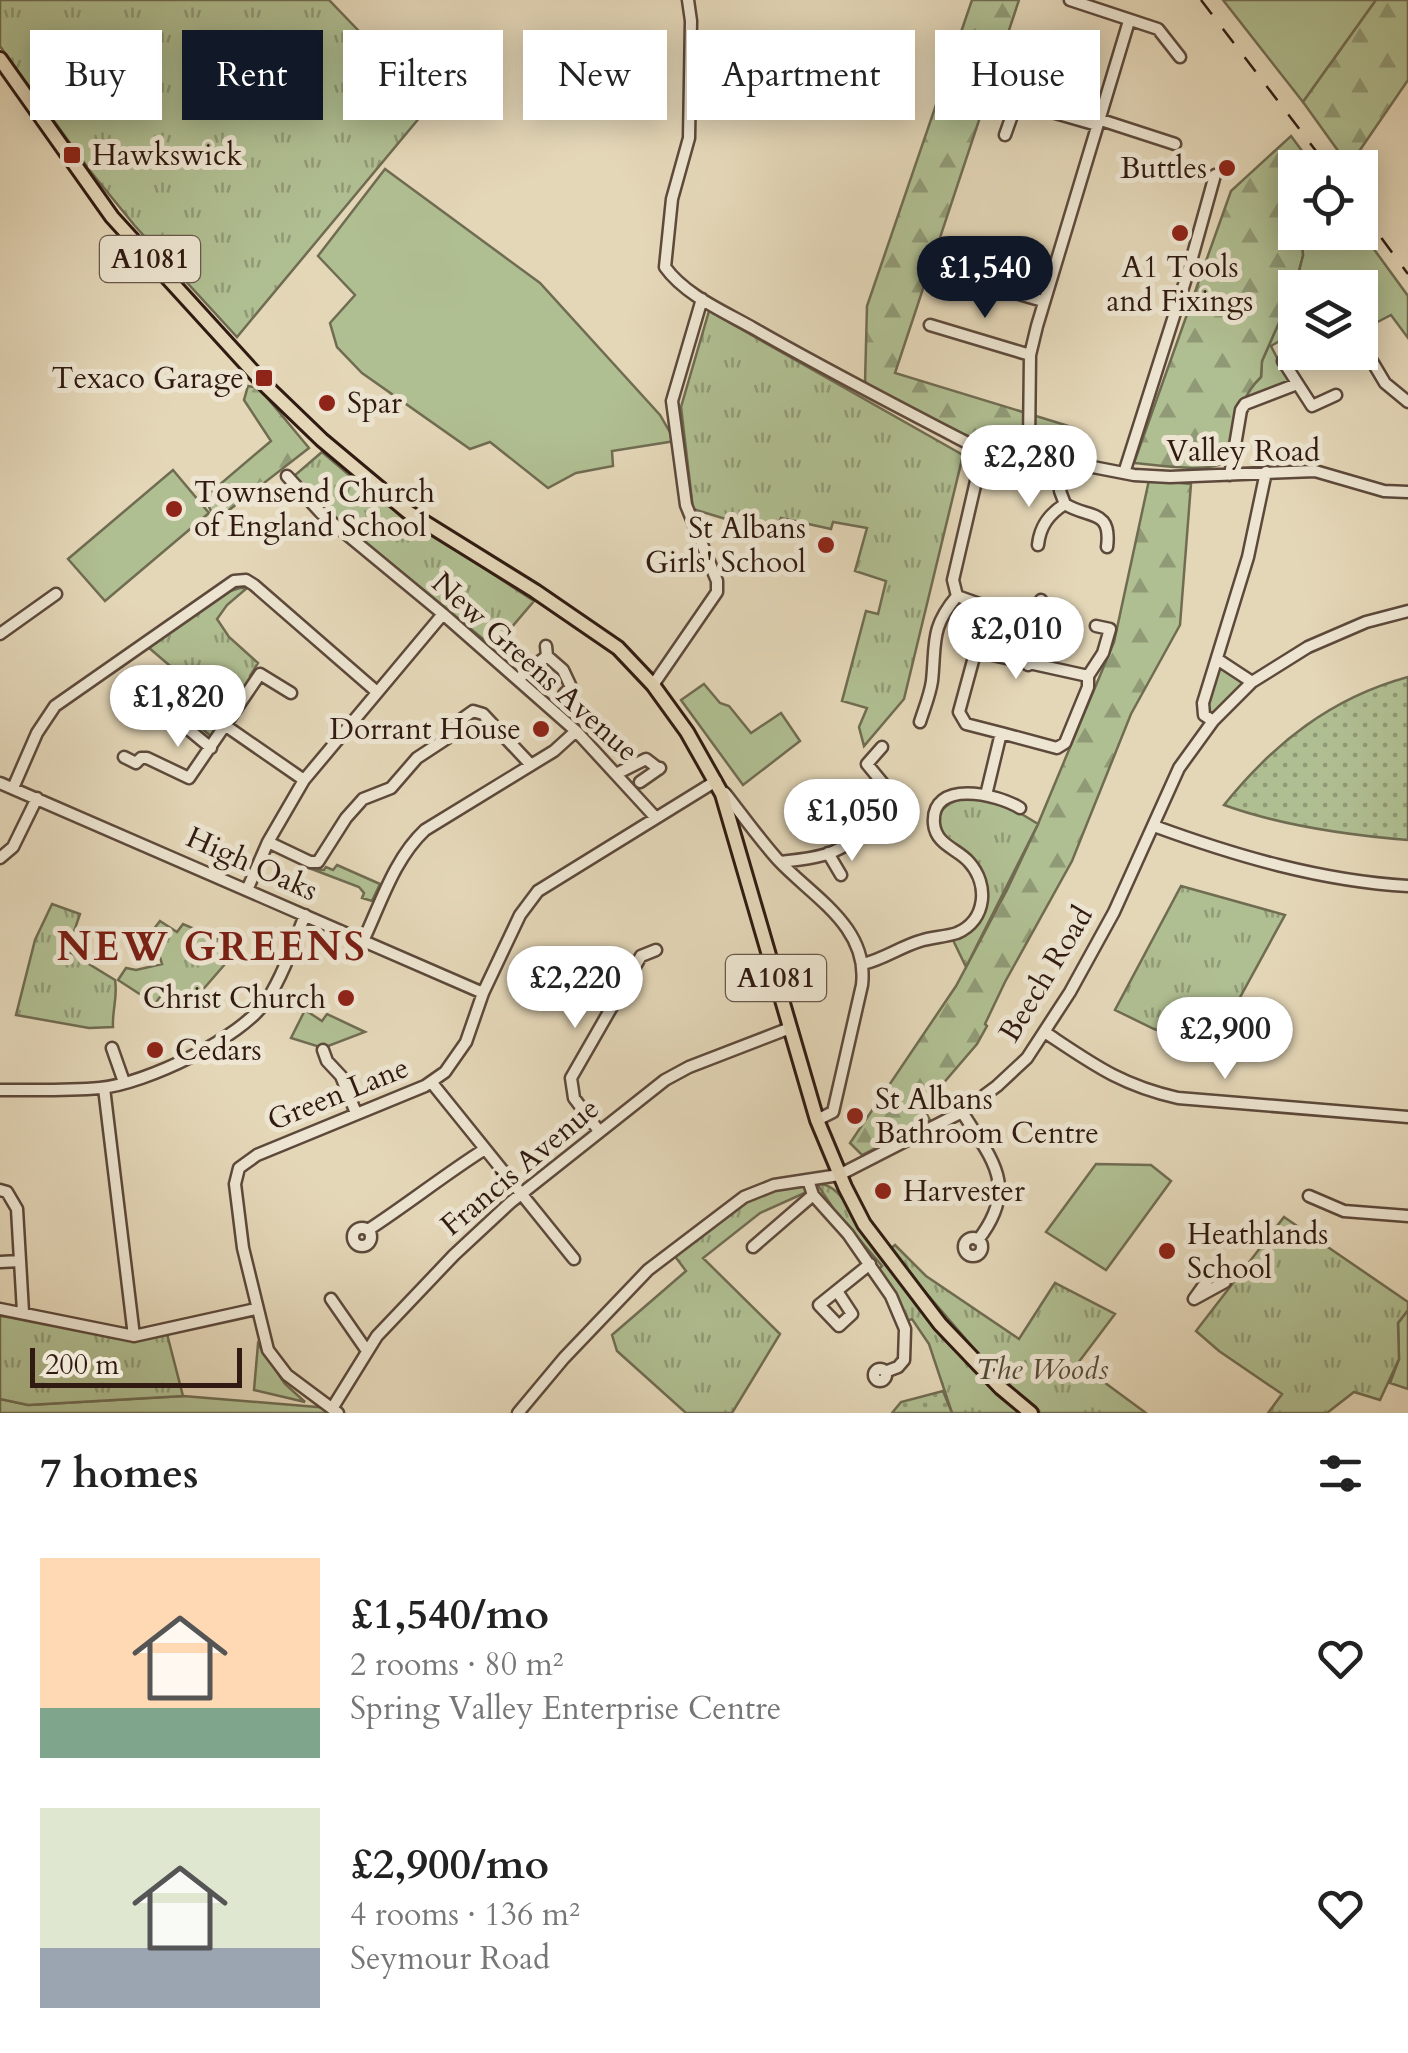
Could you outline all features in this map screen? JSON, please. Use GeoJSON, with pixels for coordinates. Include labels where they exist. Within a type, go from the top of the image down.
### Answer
{"type":"FeatureCollection","features":[{"type":"Feature","properties":{"kind":"main road","name":"A1081"},"geometry":{"type":"LineString","coordinates":[[0,59],[104,208],[267,387],[322,440],[408,512],[535,590],[618,648],[653,684],[716,781],[816,1120],[864,1224],[940,1324],[1031,1413]]}},
{"type":"Feature","properties":{"kind":"street"},"geometry":{"type":"LineString","coordinates":[[688,0],[689,138],[672,199],[665,267],[702,299],[982,451],[954,574],[956,596],[940,620],[931,659],[932,680],[920,722]]}},
{"type":"Feature","properties":{"kind":"street"},"geometry":{"type":"LineString","coordinates":[[1070,0],[1158,29],[1180,57]]}},
{"type":"Feature","properties":{"kind":"street"},"geometry":{"type":"LineString","coordinates":[[1029,446],[1030,355],[1043,300],[1129,21]]}},
{"type":"Feature","properties":{"kind":"street"},"geometry":{"type":"LineString","coordinates":[[1005,136],[1011,120]]}},
{"type":"Feature","properties":{"kind":"street"},"geometry":{"type":"LineString","coordinates":[[1090,120],[1175,144]]}},
{"type":"Feature","properties":{"kind":"street"},"geometry":{"type":"LineString","coordinates":[[1124,472],[1215,175]]}},
{"type":"Feature","properties":{"kind":"street"},"geometry":{"type":"LineString","coordinates":[[964,278],[1043,300]]}},
{"type":"Feature","properties":{"kind":"street"},"geometry":{"type":"LineString","coordinates":[[653,684],[717,592],[717,581],[686,505],[672,401],[702,299]]}},
{"type":"Feature","properties":{"kind":"street"},"geometry":{"type":"LineString","coordinates":[[930,325],[1030,355]]}},
{"type":"Feature","properties":{"kind":"street"},"geometry":{"type":"LineString","coordinates":[[1288,370],[1312,406],[1336,395]]}},
{"type":"Feature","properties":{"kind":"street"},"geometry":{"type":"LineString","coordinates":[[1377,370],[1384,383],[1408,402]]}},
{"type":"Feature","properties":{"kind":"street"},"geometry":{"type":"LineString","coordinates":[[1230,474],[1245,404],[1297,384]]}},
{"type":"Feature","properties":{"kind":"street","name":"Valley Road"},"geometry":{"type":"LineString","coordinates":[[982,451],[1006,454],[1029,446],[1036,454],[1067,462],[1170,476],[1315,471],[1406,495]]}},
{"type":"Feature","properties":{"kind":"street"},"geometry":{"type":"LineString","coordinates":[[1067,462],[1060,491],[1065,504],[1102,519],[1109,532],[1107,547]]}},
{"type":"Feature","properties":{"kind":"street"},"geometry":{"type":"LineString","coordinates":[[1213,721],[1204,715],[1203,702],[1255,528],[1266,472]]}},
{"type":"Feature","properties":{"kind":"street","name":"New Greens Avenue"},"geometry":{"type":"LineString","coordinates":[[287,476],[322,514],[576,731],[656,818]]}},
{"type":"Feature","properties":{"kind":"street"},"geometry":{"type":"LineString","coordinates":[[1038,545],[1050,513],[1065,504]]}},
{"type":"Feature","properties":{"kind":"street"},"geometry":{"type":"LineString","coordinates":[[13,788],[37,733],[55,706],[234,581],[246,580],[254,585],[377,692]]}},
{"type":"Feature","properties":{"kind":"street"},"geometry":{"type":"LineString","coordinates":[[0,634],[56,594]]}},
{"type":"Feature","properties":{"kind":"street"},"geometry":{"type":"LineString","coordinates":[[956,596],[999,611]]}},
{"type":"Feature","properties":{"kind":"street"},"geometry":{"type":"LineString","coordinates":[[1028,665],[1041,600]]}},
{"type":"Feature","properties":{"kind":"street","name":"Beech Road"},"geometry":{"type":"LineString","coordinates":[[518,1413],[648,1270],[751,1192],[839,1175],[962,1112],[1017,1068],[1046,1033],[1114,912],[1178,768],[1213,721],[1252,682],[1334,634],[1408,611]]}},
{"type":"Feature","properties":{"kind":"street"},"geometry":{"type":"LineString","coordinates":[[247,890],[268,842],[304,780],[443,614]]}},
{"type":"Feature","properties":{"kind":"street"},"geometry":{"type":"LineString","coordinates":[[1088,676],[979,652],[968,670],[958,712],[966,724],[1057,748],[1065,743],[1088,687],[1088,676],[1109,637],[1110,629],[1096,626]]}},
{"type":"Feature","properties":{"kind":"street"},"geometry":{"type":"LineString","coordinates":[[518,679],[546,651],[572,688]]}},
{"type":"Feature","properties":{"kind":"street"},"geometry":{"type":"LineString","coordinates":[[1217,659],[1252,682]]}},
{"type":"Feature","properties":{"kind":"street"},"geometry":{"type":"LineString","coordinates":[[124,757],[136,763],[147,758],[189,778],[260,674],[291,693]]}},
{"type":"Feature","properties":{"kind":"street"},"geometry":{"type":"LineString","coordinates":[[268,842],[318,862],[363,799],[392,788],[417,758],[452,735],[460,721],[473,711],[483,714],[531,765]]}},
{"type":"Feature","properties":{"kind":"street"},"geometry":{"type":"LineString","coordinates":[[176,719],[211,748]]}},
{"type":"Feature","properties":{"kind":"street"},"geometry":{"type":"LineString","coordinates":[[226,726],[304,780]]}},
{"type":"Feature","properties":{"kind":"street"},"geometry":{"type":"LineString","coordinates":[[363,941],[401,857],[412,842],[576,731]]}},
{"type":"Feature","properties":{"kind":"street"},"geometry":{"type":"LineString","coordinates":[[986,796],[1001,734]]}},
{"type":"Feature","properties":{"kind":"street"},"geometry":{"type":"LineString","coordinates":[[780,862],[828,854],[855,838],[872,818],[899,804],[864,767],[882,747]]}},
{"type":"Feature","properties":{"kind":"street"},"geometry":{"type":"LineString","coordinates":[[616,774],[646,759],[660,766],[640,782]]}},
{"type":"Feature","properties":{"kind":"street","name":"Green Lane"},"geometry":{"type":"LineString","coordinates":[[335,1410],[287,1376],[268,1350],[243,1248],[235,1184],[237,1171],[256,1155],[432,1082],[456,1060],[520,914],[538,891],[716,781]]}},
{"type":"Feature","properties":{"kind":"street","name":"High Oaks"},"geometry":{"type":"LineString","coordinates":[[0,782],[483,993]]}},
{"type":"Feature","properties":{"kind":"street"},"geometry":{"type":"LineString","coordinates":[[843,793],[832,812],[860,831]]}},
{"type":"Feature","properties":{"kind":"street"},"geometry":{"type":"LineString","coordinates":[[863,964],[915,942],[957,933],[975,919],[983,898],[978,875],[962,856],[942,842],[934,821],[937,810],[949,797],[960,793],[986,796],[1020,808]]}},
{"type":"Feature","properties":{"kind":"street"},"geometry":{"type":"LineString","coordinates":[[725,794],[780,862],[843,923],[863,964],[862,985],[833,1112],[816,1120]]}},
{"type":"Feature","properties":{"kind":"street"},"geometry":{"type":"LineString","coordinates":[[0,858],[13,848],[36,798]]}},
{"type":"Feature","properties":{"kind":"street"},"geometry":{"type":"LineString","coordinates":[[1154,826],[1251,858],[1322,875],[1408,886]]}},
{"type":"Feature","properties":{"kind":"street"},"geometry":{"type":"LineString","coordinates":[[828,854],[842,875]]}},
{"type":"Feature","properties":{"kind":"street"},"geometry":{"type":"LineString","coordinates":[[0,1090],[104,1088],[196,1054],[251,1019],[274,987],[305,916]]}},
{"type":"Feature","properties":{"kind":"street"},"geometry":{"type":"LineString","coordinates":[[599,1130],[574,1098],[571,1078],[641,956],[656,950]]}},
{"type":"Feature","properties":{"kind":"street","name":"Francis Avenue"},"geometry":{"type":"LineString","coordinates":[[335,1410],[377,1336],[454,1255],[522,1194],[665,1080],[688,1067],[790,1028]]}},
{"type":"Feature","properties":{"kind":"street"},"geometry":{"type":"LineString","coordinates":[[1046,1033],[1116,1079],[1178,1098],[1408,1117]]}},
{"type":"Feature","properties":{"kind":"street"},"geometry":{"type":"LineString","coordinates":[[112,1048],[124,1082]]}},
{"type":"Feature","properties":{"kind":"street"},"geometry":{"type":"LineString","coordinates":[[323,1050],[329,1070],[341,1076],[356,1113]]}},
{"type":"Feature","properties":{"kind":"street"},"geometry":{"type":"LineString","coordinates":[[432,1082],[574,1259]]}},
{"type":"Feature","properties":{"kind":"street"},"geometry":{"type":"LineString","coordinates":[[104,1088],[134,1336]]}},
{"type":"Feature","properties":{"kind":"street"},"geometry":{"type":"LineString","coordinates":[[962,1112],[996,1165],[1000,1182],[1000,1201],[978,1240]]}},
{"type":"Feature","properties":{"kind":"street"},"geometry":{"type":"LineString","coordinates":[[368,1230],[484,1150]]}},
{"type":"Feature","properties":{"kind":"street"},"geometry":{"type":"LineString","coordinates":[[808,1180],[813,1195],[870,1264],[906,1329],[904,1360],[885,1372]]}},
{"type":"Feature","properties":{"kind":"street"},"geometry":{"type":"LineString","coordinates":[[0,1190],[7,1192],[16,1208],[23,1312]]}},
{"type":"Feature","properties":{"kind":"street"},"geometry":{"type":"LineString","coordinates":[[753,1247],[813,1195]]}},
{"type":"Feature","properties":{"kind":"street"},"geometry":{"type":"LineString","coordinates":[[1315,1196],[1344,1211],[1387,1218],[1408,1216]]}},
{"type":"Feature","properties":{"kind":"street"},"geometry":{"type":"LineString","coordinates":[[0,1262],[20,1261]]}},
{"type":"Feature","properties":{"kind":"street"},"geometry":{"type":"LineString","coordinates":[[837,1291],[870,1264]]}},
{"type":"Feature","properties":{"kind":"street"},"geometry":{"type":"LineString","coordinates":[[331,1299],[366,1351]]}},
{"type":"Feature","properties":{"kind":"street"},"geometry":{"type":"LineString","coordinates":[[0,1309],[134,1336],[256,1309]]}},
{"type":"Feature","properties":{"kind":"green space"},"geometry":{"type":"Polygon","coordinates":[[[0,0],[329,0],[358,30],[343,30],[343,120],[418,120],[237,337],[135,226],[53,120],[162,120],[162,30],[30,30],[30,88],[0,46],[0,0]]]}},
{"type":"Feature","properties":{"kind":"green space"},"geometry":{"type":"Polygon","coordinates":[[[972,0],[1019,0],[1009,30],[962,30],[972,0]]]}},
{"type":"Feature","properties":{"kind":"green space"},"geometry":{"type":"Polygon","coordinates":[[[1223,0],[1376,0],[1303,102],[1223,0]]]}},
{"type":"Feature","properties":{"kind":"green space"},"geometry":{"type":"Polygon","coordinates":[[[1376,0],[1408,0],[1408,80],[1360,150],[1338,150],[1303,102],[1376,0]]]}},
{"type":"Feature","properties":{"kind":"green space"},"geometry":{"type":"Polygon","coordinates":[[[935,108],[935,120],[979,120],[895,373],[1072,427],[1066,449],[1037,451],[985,442],[937,422],[865,383],[867,306],[935,108]]]}},
{"type":"Feature","properties":{"kind":"green space"},"geometry":{"type":"Polygon","coordinates":[[[1291,136],[1301,150],[1278,150],[1278,250],[1302,250],[1303,255],[1299,270],[1278,270],[1278,325],[1262,361],[1261,377],[1244,400],[1230,446],[1226,446],[1228,461],[1196,468],[1134,463],[1231,191],[1291,136]]]}},
{"type":"Feature","properties":{"kind":"green space"},"geometry":{"type":"Polygon","coordinates":[[[385,169],[540,283],[660,415],[675,441],[612,451],[613,466],[576,473],[548,488],[490,442],[470,449],[362,373],[337,347],[330,323],[355,295],[318,256],[385,169]]]}},
{"type":"Feature","properties":{"kind":"green space"},"geometry":{"type":"Polygon","coordinates":[[[1302,250],[1375,250],[1408,296],[1408,338],[1391,315],[1378,322],[1378,270],[1299,270],[1302,250]]]}},
{"type":"Feature","properties":{"kind":"green space"},"geometry":{"type":"Polygon","coordinates":[[[709,311],[963,455],[904,699],[864,746],[859,727],[867,708],[842,701],[866,611],[878,614],[886,581],[855,571],[867,528],[833,522],[831,529],[781,518],[776,530],[693,509],[681,407],[709,311]]]}},
{"type":"Feature","properties":{"kind":"green space"},"geometry":{"type":"Polygon","coordinates":[[[1278,325],[1278,342],[1271,346],[1278,370],[1283,370],[1290,383],[1242,401],[1261,377],[1262,361],[1278,325]]]}},
{"type":"Feature","properties":{"kind":"green space"},"geometry":{"type":"Polygon","coordinates":[[[248,386],[259,388],[309,448],[215,521],[205,497],[271,441],[244,400],[248,386]]]}},
{"type":"Feature","properties":{"kind":"green space"},"geometry":{"type":"Polygon","coordinates":[[[322,452],[376,498],[534,601],[494,648],[326,510],[294,476],[322,452]]]}},
{"type":"Feature","properties":{"kind":"green space"},"geometry":{"type":"Polygon","coordinates":[[[173,470],[209,513],[105,601],[68,559],[173,470]]]}},
{"type":"Feature","properties":{"kind":"green space"},"geometry":{"type":"Polygon","coordinates":[[[1149,480],[1191,484],[1180,625],[1131,714],[1072,861],[1005,982],[977,1044],[923,1107],[930,1120],[862,1155],[850,1143],[956,986],[1038,824],[1114,642],[1149,480]]]}},
{"type":"Feature","properties":{"kind":"green space"},"geometry":{"type":"Polygon","coordinates":[[[240,588],[247,588],[217,619],[229,637],[258,663],[250,676],[251,684],[213,738],[186,715],[181,719],[161,698],[182,676],[148,647],[240,588]]]}},
{"type":"Feature","properties":{"kind":"green space"},"geometry":{"type":"Polygon","coordinates":[[[1217,659],[1252,682],[1213,721],[1204,715],[1217,659]]]}},
{"type":"Feature","properties":{"kind":"green space"},"geometry":{"type":"Polygon","coordinates":[[[1408,677],[1408,840],[1315,828],[1224,805],[1284,743],[1329,710],[1408,677]]]}},
{"type":"Feature","properties":{"kind":"green space"},"geometry":{"type":"Polygon","coordinates":[[[704,684],[751,733],[781,713],[800,741],[743,785],[681,700],[704,684]]]}},
{"type":"Feature","properties":{"kind":"green space"},"geometry":{"type":"Polygon","coordinates":[[[972,796],[1010,807],[1038,824],[966,967],[952,938],[961,935],[986,889],[952,850],[939,824],[941,812],[951,803],[972,796]]]}},
{"type":"Feature","properties":{"kind":"green space"},"geometry":{"type":"Polygon","coordinates":[[[337,865],[380,884],[372,901],[362,898],[364,893],[359,887],[309,868],[333,870],[337,865]]]}},
{"type":"Feature","properties":{"kind":"green space"},"geometry":{"type":"Polygon","coordinates":[[[1181,886],[1285,915],[1214,1045],[1154,1029],[1115,1010],[1181,886]]]}},
{"type":"Feature","properties":{"kind":"green space"},"geometry":{"type":"Polygon","coordinates":[[[52,904],[80,914],[70,943],[71,953],[115,980],[113,1027],[89,1028],[16,1015],[35,940],[52,904]]]}},
{"type":"Feature","properties":{"kind":"green space"},"geometry":{"type":"Polygon","coordinates":[[[160,921],[177,932],[183,924],[239,948],[193,1001],[168,986],[155,1004],[118,980],[126,968],[136,970],[162,964],[159,954],[154,957],[146,953],[141,960],[134,955],[160,921]]]}},
{"type":"Feature","properties":{"kind":"green space"},"geometry":{"type":"Polygon","coordinates":[[[305,1010],[322,1021],[327,1014],[365,1032],[323,1048],[291,1038],[305,1010]]]}},
{"type":"Feature","properties":{"kind":"green space"},"geometry":{"type":"Polygon","coordinates":[[[1096,1164],[1151,1165],[1171,1181],[1106,1270],[1046,1232],[1096,1164]]]}},
{"type":"Feature","properties":{"kind":"green space","name":"The Woods"},"geometry":{"type":"Polygon","coordinates":[[[817,1184],[839,1194],[902,1278],[1024,1413],[952,1413],[929,1344],[912,1319],[904,1322],[877,1271],[882,1266],[817,1184]]]}},
{"type":"Feature","properties":{"kind":"green space"},"geometry":{"type":"Polygon","coordinates":[[[804,1186],[809,1191],[760,1213],[703,1258],[780,1334],[732,1413],[686,1413],[617,1351],[612,1335],[686,1271],[674,1255],[756,1194],[804,1186]]]}},
{"type":"Feature","properties":{"kind":"green space"},"geometry":{"type":"Polygon","coordinates":[[[1284,1217],[1408,1302],[1408,1310],[1398,1323],[1399,1359],[1380,1400],[1354,1392],[1327,1413],[1268,1413],[1282,1394],[1196,1331],[1284,1217]]]}},
{"type":"Feature","properties":{"kind":"green space","name":"The Woods"},"geometry":{"type":"Polygon","coordinates":[[[895,1245],[926,1276],[1019,1339],[1055,1283],[1115,1314],[1078,1363],[1146,1413],[1037,1413],[995,1373],[889,1250],[895,1245]]]}},
{"type":"Feature","properties":{"kind":"green space"},"geometry":{"type":"Polygon","coordinates":[[[1408,1310],[1408,1389],[1390,1383],[1399,1359],[1398,1323],[1408,1310]]]}},
{"type":"Feature","properties":{"kind":"green space"},"geometry":{"type":"Polygon","coordinates":[[[0,1316],[17,1316],[132,1341],[167,1334],[183,1396],[28,1405],[0,1399],[0,1316]]]}},
{"type":"Feature","properties":{"kind":"green space"},"geometry":{"type":"Polygon","coordinates":[[[258,1344],[285,1384],[305,1402],[254,1390],[258,1344]]]}},
{"type":"Feature","properties":{"kind":"green space"},"geometry":{"type":"Polygon","coordinates":[[[943,1391],[952,1413],[892,1413],[901,1402],[943,1391]]]}},
{"type":"Feature","properties":{"kind":"green space"},"geometry":{"type":"Polygon","coordinates":[[[183,1396],[329,1408],[333,1413],[0,1413],[0,1399],[29,1405],[183,1396]]]}},
{"type":"Feature","properties":{"kind":"railway"},"geometry":{"type":"LineString","coordinates":[[1201,0],[1315,150]]}},
{"type":"Feature","properties":{"kind":"railway"},"geometry":{"type":"LineString","coordinates":[[1378,233],[1408,274]]}},
{"type":"Feature","properties":{"kind":"place","name":"Hawkswick"},"geometry":{"type":"Point","coordinates":[72,155]}},
{"type":"Feature","properties":{"kind":"place","name":"Buttles"},"geometry":{"type":"Point","coordinates":[1227,168]}},
{"type":"Feature","properties":{"kind":"place","name":"A1 Tools and Fixings"},"geometry":{"type":"Point","coordinates":[1180,233]}},
{"type":"Feature","properties":{"kind":"place","name":"Texaco Garage"},"geometry":{"type":"Point","coordinates":[264,378]}},
{"type":"Feature","properties":{"kind":"place","name":"Spar"},"geometry":{"type":"Point","coordinates":[327,403]}},
{"type":"Feature","properties":{"kind":"place","name":"Townsend Church of England School"},"geometry":{"type":"Point","coordinates":[174,509]}},
{"type":"Feature","properties":{"kind":"place","name":"St Albans Girls' School"},"geometry":{"type":"Point","coordinates":[826,545]}},
{"type":"Feature","properties":{"kind":"place","name":"Dorrant House"},"geometry":{"type":"Point","coordinates":[541,729]}},
{"type":"Feature","properties":{"kind":"place","name":"Christ Church"},"geometry":{"type":"Point","coordinates":[346,998]}},
{"type":"Feature","properties":{"kind":"place","name":"Cedars"},"geometry":{"type":"Point","coordinates":[155,1050]}},
{"type":"Feature","properties":{"kind":"place","name":"St Albans Bathroom Centre"},"geometry":{"type":"Point","coordinates":[855,1116]}},
{"type":"Feature","properties":{"kind":"place","name":"Harvester"},"geometry":{"type":"Point","coordinates":[883,1191]}},
{"type":"Feature","properties":{"kind":"place","name":"Heathlands School"},"geometry":{"type":"Point","coordinates":[1167,1251]}},
{"type":"Feature","properties":{"kind":"district","name":"NEW GREENS"},"geometry":{"type":"Point","coordinates":[212,947]}}]}
